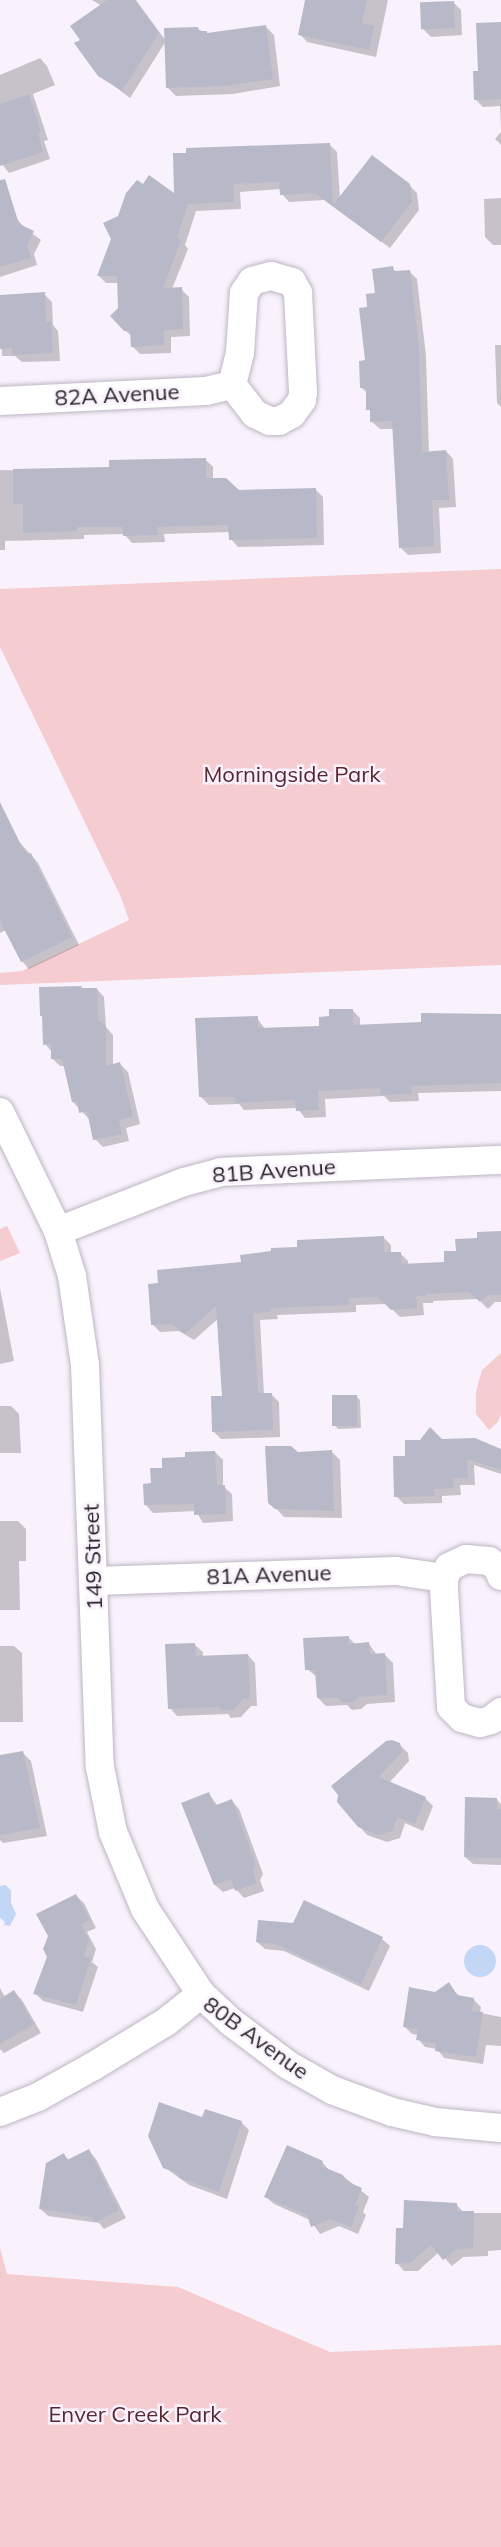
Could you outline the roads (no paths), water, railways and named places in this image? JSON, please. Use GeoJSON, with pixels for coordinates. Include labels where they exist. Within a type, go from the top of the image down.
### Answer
{"type":"FeatureCollection","features":[{"type":"Feature","properties":{"kind":"street"},"geometry":{"type":"LineString","coordinates":[[271,276],[288,280],[298,293],[302,400],[286,418],[270,421],[255,414],[232,385],[239,361],[242,308],[247,286],[252,281],[271,276]]}},
{"type":"Feature","properties":{"kind":"street","name":"82A Avenue"},"geometry":{"type":"LineString","coordinates":[[0,401],[206,391],[232,385]]}},
{"type":"Feature","properties":{"kind":"street","name":"149 Street"},"geometry":{"type":"LineString","coordinates":[[0,1112],[58,1231],[72,1276],[85,1365],[100,1767],[111,1824],[146,1910],[201,1994]]}},
{"type":"Feature","properties":{"kind":"street","name":"81B Avenue"},"geometry":{"type":"LineString","coordinates":[[58,1231],[184,1182],[221,1172],[501,1160]]}},
{"type":"Feature","properties":{"kind":"street"},"geometry":{"type":"LineString","coordinates":[[501,1576],[494,1564],[478,1558],[454,1563],[444,1578],[451,1707],[462,1718],[480,1723],[491,1720],[501,1712]]}},
{"type":"Feature","properties":{"kind":"street","name":"81A Avenue"},"geometry":{"type":"LineString","coordinates":[[94,1581],[396,1571],[444,1578]]}},
{"type":"Feature","properties":{"kind":"street","name":"80B Avenue"},"geometry":{"type":"LineString","coordinates":[[0,2112],[38,2097],[102,2061],[166,2022],[201,1994],[273,2055],[332,2090],[406,2116],[452,2125],[501,2128]]}},
{"type":"Feature","properties":{"kind":"water"},"geometry":{"type":"Polygon","coordinates":[[[5,1885],[11,1890],[11,1903],[16,1914],[10,1926],[4,1925],[5,1922],[0,1918],[0,1886],[5,1885]]]}},
{"type":"Feature","properties":{"kind":"water"},"geometry":{"type":"Polygon","coordinates":[[[480,1945],[491,1950],[496,1961],[491,1972],[480,1977],[469,1972],[464,1961],[469,1950],[480,1945]]]}},
{"type":"Feature","properties":{"kind":"park label","name":"Morningside Park"},"geometry":{"type":"Point","coordinates":[292,775]}},
{"type":"Feature","properties":{"kind":"park label","name":"Enver Creek Park"},"geometry":{"type":"Point","coordinates":[135,2415]}}]}
